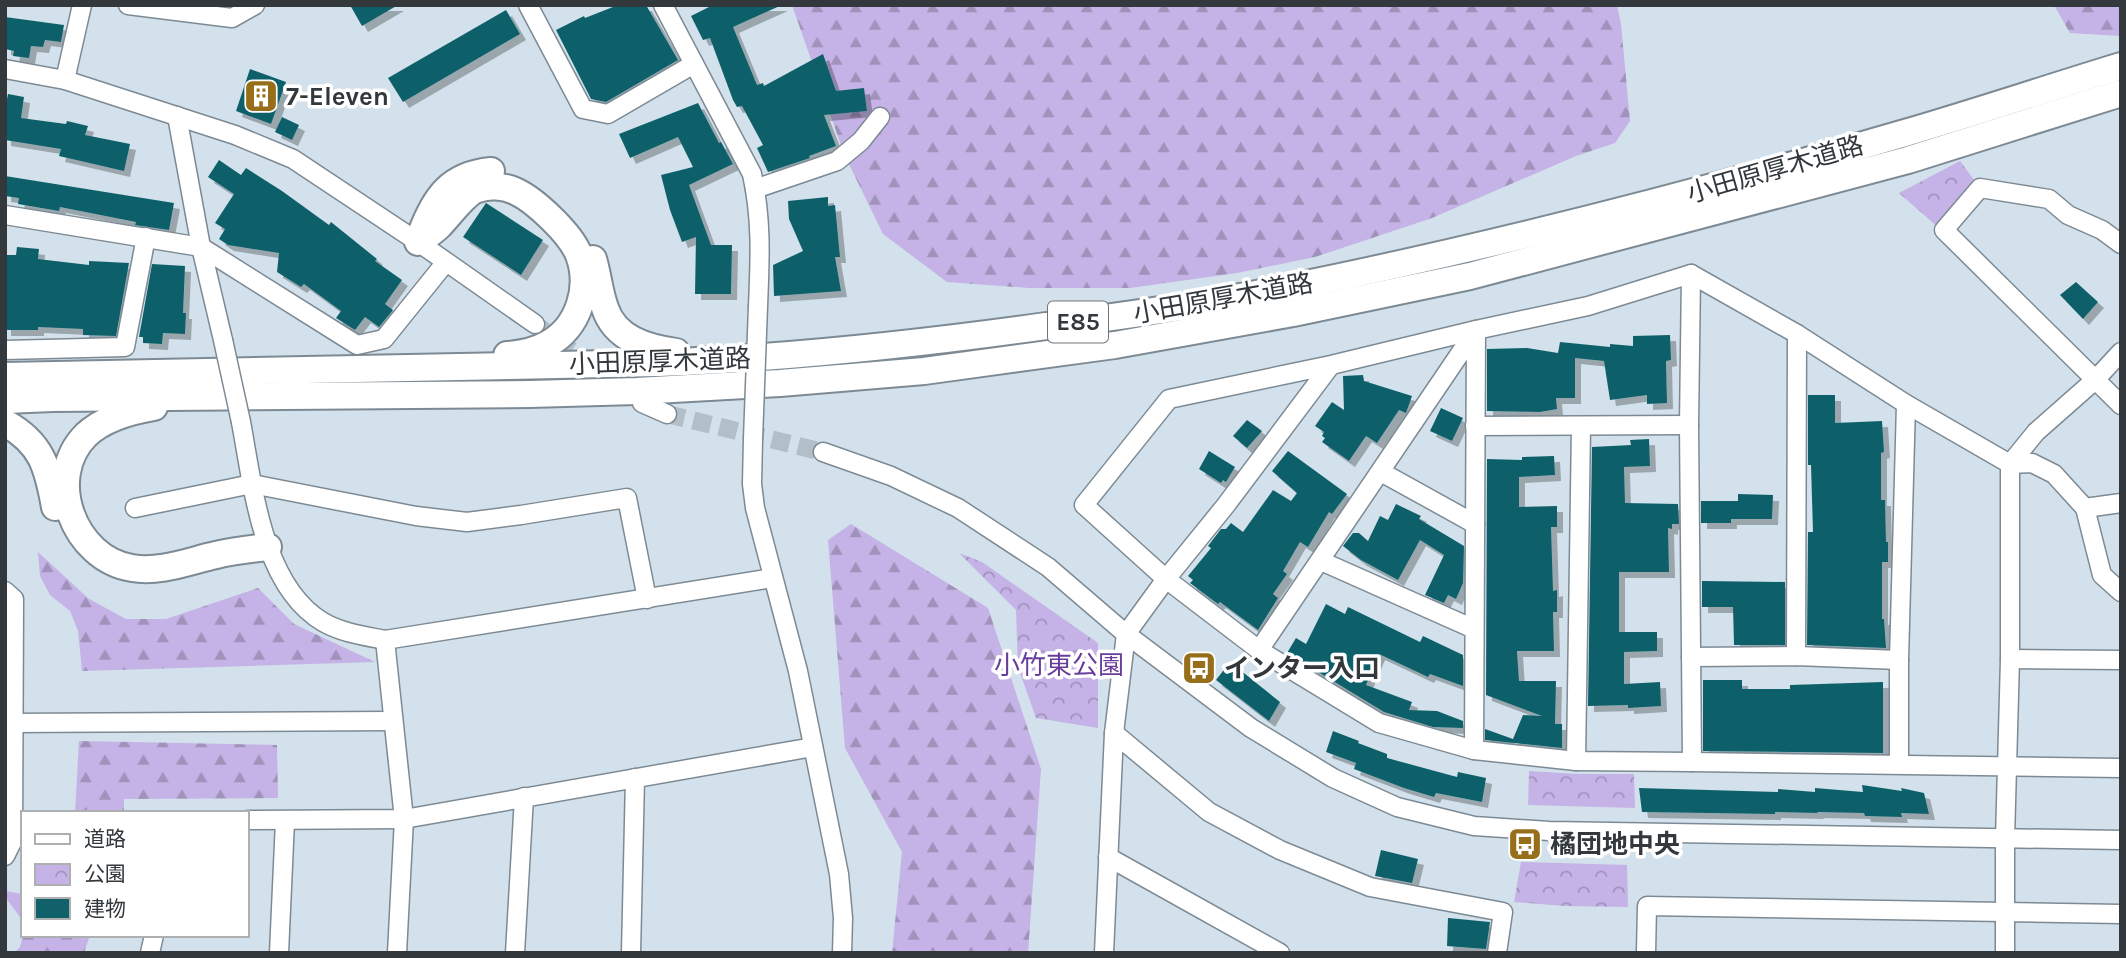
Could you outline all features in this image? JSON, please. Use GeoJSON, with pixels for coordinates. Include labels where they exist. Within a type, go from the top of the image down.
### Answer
{"type":"FeatureCollection","features":[{"type":"Feature","properties":{"kind":"highway","name":"小田原厚木道路"},"geometry":{"type":"LineString","coordinates":[[5,376],[735,360],[923,343],[1111,318],[1288,288],[1462,250],[1683,195],[1906,133],[2121,66]]}},
{"type":"Feature","properties":{"kind":"highway","name":"小田原厚木道路"},"geometry":{"type":"LineString","coordinates":[[5,400],[663,390],[924,371],[1115,345],[1293,313],[1470,275],[1908,160],[2121,93]]}},
{"type":"Feature","properties":{"kind":"highway"},"geometry":{"type":"LineString","coordinates":[[418,242],[428,216],[441,195],[454,182],[473,173],[493,170],[515,173],[533,182],[583,232],[597,272],[605,310],[632,341],[652,348],[735,360]]}},
{"type":"Feature","properties":{"kind":"highway"},"geometry":{"type":"LineString","coordinates":[[324,370],[437,363],[524,353],[548,344],[566,330],[578,310],[584,289],[583,268],[578,251],[566,234],[530,200],[513,190],[492,186],[474,189],[437,228],[418,242]]}},
{"type":"Feature","properties":{"kind":"highway"},"geometry":{"type":"LineString","coordinates":[[210,396],[131,411],[106,421],[85,436],[72,457],[66,481],[75,528],[88,545],[106,560],[132,568],[157,569],[218,554],[268,547]]}},
{"type":"Feature","properties":{"kind":"highway"},"geometry":{"type":"LineString","coordinates":[[5,423],[29,439],[42,456],[50,477],[61,531],[75,553],[95,569],[119,579],[143,583],[168,580],[206,571],[268,547]]}},
{"type":"Feature","properties":{"kind":"street"},"geometry":{"type":"LineString","coordinates":[[65,80],[82,5]]}},
{"type":"Feature","properties":{"kind":"street"},"geometry":{"type":"LineString","coordinates":[[128,5],[232,18],[255,5]]}},
{"type":"Feature","properties":{"kind":"street"},"geometry":{"type":"LineString","coordinates":[[528,5],[583,109],[608,114],[694,64]]}},
{"type":"Feature","properties":{"kind":"street"},"geometry":{"type":"LineString","coordinates":[[663,5],[752,174],[759,204],[752,484],[755,508],[798,671],[839,874],[843,918],[842,953]]}},
{"type":"Feature","properties":{"kind":"street"},"geometry":{"type":"LineString","coordinates":[[5,68],[65,80],[235,135],[293,159],[535,324]]}},
{"type":"Feature","properties":{"kind":"street"},"geometry":{"type":"LineString","coordinates":[[177,116],[201,247],[268,547],[286,585],[302,605],[323,622],[350,633],[385,640],[773,578]]}},
{"type":"Feature","properties":{"kind":"street"},"geometry":{"type":"LineString","coordinates":[[755,189],[837,162],[861,141],[880,117]]}},
{"type":"Feature","properties":{"kind":"street"},"geometry":{"type":"LineString","coordinates":[[2121,244],[2102,230],[2068,215],[2049,199],[1980,188],[1944,230],[2121,405]]}},
{"type":"Feature","properties":{"kind":"street"},"geometry":{"type":"LineString","coordinates":[[5,215],[201,247],[358,345],[384,339],[446,262]]}},
{"type":"Feature","properties":{"kind":"street"},"geometry":{"type":"LineString","coordinates":[[5,350],[125,347],[146,237]]}},
{"type":"Feature","properties":{"kind":"street"},"geometry":{"type":"LineString","coordinates":[[1690,274],[1692,762]]}},
{"type":"Feature","properties":{"kind":"street"},"geometry":{"type":"LineString","coordinates":[[2121,592],[2102,575],[2085,508],[2054,474],[2032,463],[2010,464],[1906,404],[1797,334],[1690,274],[1588,306],[1169,399],[1084,505],[1166,579],[1259,650],[1379,723],[1474,750],[1576,761],[2121,768]]}},
{"type":"Feature","properties":{"kind":"street"},"geometry":{"type":"LineString","coordinates":[[1474,750],[1476,330]]}},
{"type":"Feature","properties":{"kind":"street"},"geometry":{"type":"LineString","coordinates":[[1259,650],[1476,330]]}},
{"type":"Feature","properties":{"kind":"street"},"geometry":{"type":"LineString","coordinates":[[1796,656],[1797,334]]}},
{"type":"Feature","properties":{"kind":"street"},"geometry":{"type":"LineString","coordinates":[[2005,953],[2010,464],[2036,432],[2095,380],[2121,352]]}},
{"type":"Feature","properties":{"kind":"street"},"geometry":{"type":"LineString","coordinates":[[1104,953],[1114,733],[1126,634],[1331,365]]}},
{"type":"Feature","properties":{"kind":"street"},"geometry":{"type":"LineString","coordinates":[[642,403],[667,414]]}},
{"type":"Feature","properties":{"kind":"street"},"geometry":{"type":"LineString","coordinates":[[1899,764],[1906,404]]}},
{"type":"Feature","properties":{"kind":"street"},"geometry":{"type":"LineString","coordinates":[[1475,426],[1689,425]]}},
{"type":"Feature","properties":{"kind":"street"},"geometry":{"type":"LineString","coordinates":[[1576,761],[1581,426]]}},
{"type":"Feature","properties":{"kind":"street"},"geometry":{"type":"LineString","coordinates":[[822,452],[891,476],[958,508],[1048,567],[1126,634],[1251,728],[1333,778],[1397,807],[1474,827],[1557,831],[2121,840]]}},
{"type":"Feature","properties":{"kind":"street"},"geometry":{"type":"LineString","coordinates":[[1381,472],[1475,524]]}},
{"type":"Feature","properties":{"kind":"street"},"geometry":{"type":"LineString","coordinates":[[135,508],[252,484],[416,516],[467,522],[627,498],[648,599]]}},
{"type":"Feature","properties":{"kind":"street"},"geometry":{"type":"LineString","coordinates":[[2085,508],[2121,503]]}},
{"type":"Feature","properties":{"kind":"street"},"geometry":{"type":"LineString","coordinates":[[1321,561],[1474,629]]}},
{"type":"Feature","properties":{"kind":"street"},"geometry":{"type":"LineString","coordinates":[[5,591],[14,599],[10,723],[13,840],[5,856]]}},
{"type":"Feature","properties":{"kind":"street"},"geometry":{"type":"LineString","coordinates":[[385,640],[404,819],[397,953]]}},
{"type":"Feature","properties":{"kind":"street"},"geometry":{"type":"LineString","coordinates":[[1690,657],[1796,656],[1899,660]]}},
{"type":"Feature","properties":{"kind":"street"},"geometry":{"type":"LineString","coordinates":[[2010,659],[2121,660]]}},
{"type":"Feature","properties":{"kind":"street"},"geometry":{"type":"LineString","coordinates":[[10,723],[393,721]]}},
{"type":"Feature","properties":{"kind":"street"},"geometry":{"type":"LineString","coordinates":[[1114,733],[1209,812],[1280,850],[1370,887],[1503,912],[1497,953]]}},
{"type":"Feature","properties":{"kind":"street"},"geometry":{"type":"LineString","coordinates":[[248,820],[404,819],[813,747]]}},
{"type":"Feature","properties":{"kind":"street"},"geometry":{"type":"LineString","coordinates":[[631,953],[635,778]]}},
{"type":"Feature","properties":{"kind":"street"},"geometry":{"type":"LineString","coordinates":[[515,953],[524,797]]}},
{"type":"Feature","properties":{"kind":"street"},"geometry":{"type":"LineString","coordinates":[[279,953],[285,821]]}},
{"type":"Feature","properties":{"kind":"street"},"geometry":{"type":"LineString","coordinates":[[1108,857],[1280,953]]}},
{"type":"Feature","properties":{"kind":"street"},"geometry":{"type":"LineString","coordinates":[[1646,953],[1647,906],[2121,915]]}},
{"type":"Feature","properties":{"kind":"green space"},"geometry":{"type":"Polygon","coordinates":[[[792,5],[1617,5],[1630,121],[1615,143],[1576,156],[1432,218],[1315,257],[1237,273],[1130,288],[1029,288],[947,282],[883,234],[844,154],[792,5]]]}},
{"type":"Feature","properties":{"kind":"green space"},"geometry":{"type":"Polygon","coordinates":[[[2054,5],[2121,5],[2121,36],[2070,33],[2054,5]]]}},
{"type":"Feature","properties":{"kind":"green space"},"geometry":{"type":"Polygon","coordinates":[[[1960,161],[1977,184],[1939,228],[1899,193],[1960,161]]]}},
{"type":"Feature","properties":{"kind":"green space"},"geometry":{"type":"Polygon","coordinates":[[[851,524],[988,608],[1041,769],[1028,953],[892,953],[902,852],[845,748],[828,540],[851,524]]]}},
{"type":"Feature","properties":{"kind":"green space"},"geometry":{"type":"Polygon","coordinates":[[[38,552],[89,599],[126,619],[166,619],[258,588],[294,624],[375,662],[82,671],[78,631],[70,611],[50,595],[40,576],[38,552]]]}},
{"type":"Feature","properties":{"kind":"green space","name":"小竹東公園"},"geometry":{"type":"Polygon","coordinates":[[[959,553],[982,562],[1098,643],[1098,728],[1036,718],[1018,667],[1016,610],[959,553]]]}},
{"type":"Feature","properties":{"kind":"green space"},"geometry":{"type":"Polygon","coordinates":[[[79,741],[277,745],[278,798],[124,799],[124,811],[75,811],[79,741]]]}},
{"type":"Feature","properties":{"kind":"green space"},"geometry":{"type":"Polygon","coordinates":[[[1529,771],[1634,774],[1635,808],[1528,805],[1529,771]]]}},
{"type":"Feature","properties":{"kind":"green space"},"geometry":{"type":"Polygon","coordinates":[[[1521,862],[1627,865],[1628,907],[1514,902],[1521,862]]]}},
{"type":"Feature","properties":{"kind":"green space"},"geometry":{"type":"Polygon","coordinates":[[[5,891],[21,894],[21,918],[5,897],[5,891]]]}},
{"type":"Feature","properties":{"kind":"green space"},"geometry":{"type":"Polygon","coordinates":[[[22,937],[89,937],[84,953],[14,953],[20,947],[22,937]]]}},
{"type":"Feature","properties":{"kind":"building"},"geometry":{"type":"Polygon","coordinates":[[[350,5],[398,5],[362,26],[350,5]]]}},
{"type":"Feature","properties":{"kind":"building"},"geometry":{"type":"Polygon","coordinates":[[[618,5],[646,5],[678,60],[606,102],[591,99],[556,30],[584,16],[585,18],[618,5]]]}},
{"type":"Feature","properties":{"kind":"building"},"geometry":{"type":"Polygon","coordinates":[[[713,5],[782,5],[733,27],[757,85],[763,83],[764,86],[823,54],[836,91],[864,88],[867,111],[824,115],[836,146],[768,172],[757,148],[763,145],[742,106],[737,107],[733,100],[710,38],[703,40],[691,16],[713,5]]]}},
{"type":"Feature","properties":{"kind":"building"},"geometry":{"type":"Polygon","coordinates":[[[506,10],[520,34],[403,102],[388,78],[506,10]]]}},
{"type":"Feature","properties":{"kind":"building"},"geometry":{"type":"Polygon","coordinates":[[[5,17],[64,25],[61,42],[45,40],[43,47],[31,46],[29,58],[13,56],[14,51],[5,49],[5,17]]]}},
{"type":"Feature","properties":{"kind":"building","name":"7-Eleven"},"geometry":{"type":"Polygon","coordinates":[[[250,69],[286,82],[271,124],[236,111],[250,69]]]}},
{"type":"Feature","properties":{"kind":"building"},"geometry":{"type":"Polygon","coordinates":[[[8,94],[24,97],[21,118],[66,124],[67,121],[88,126],[85,135],[130,144],[124,171],[59,156],[61,149],[5,140],[8,94]]]}},
{"type":"Feature","properties":{"kind":"building"},"geometry":{"type":"Polygon","coordinates":[[[698,103],[733,164],[689,185],[711,245],[732,245],[731,294],[695,294],[696,237],[682,242],[661,175],[693,167],[678,137],[630,158],[619,134],[698,103]]]}},
{"type":"Feature","properties":{"kind":"building"},"geometry":{"type":"Polygon","coordinates":[[[282,117],[299,125],[292,140],[275,132],[282,117]]]}},
{"type":"Feature","properties":{"kind":"building"},"geometry":{"type":"Polygon","coordinates":[[[219,160],[241,175],[246,168],[329,225],[331,222],[377,259],[375,261],[402,280],[385,304],[393,310],[379,327],[365,317],[355,330],[336,318],[341,311],[304,284],[301,287],[277,272],[279,253],[228,245],[219,239],[225,229],[215,223],[234,194],[208,177],[219,160]]]}},
{"type":"Feature","properties":{"kind":"building"},"geometry":{"type":"Polygon","coordinates":[[[5,176],[174,203],[169,230],[135,225],[136,222],[60,207],[59,211],[18,204],[19,198],[5,196],[5,176]]]}},
{"type":"Feature","properties":{"kind":"building"},"geometry":{"type":"Polygon","coordinates":[[[828,197],[828,206],[835,205],[840,257],[835,257],[841,291],[774,296],[773,265],[803,251],[789,219],[788,201],[828,197]]]}},
{"type":"Feature","properties":{"kind":"building"},"geometry":{"type":"Polygon","coordinates":[[[486,203],[543,240],[521,275],[463,237],[486,203]]]}},
{"type":"Feature","properties":{"kind":"building"},"geometry":{"type":"Polygon","coordinates":[[[17,247],[39,249],[38,259],[89,265],[89,261],[129,263],[116,336],[83,335],[83,329],[38,327],[38,330],[5,330],[5,255],[16,255],[17,247]]]}},
{"type":"Feature","properties":{"kind":"building"},"geometry":{"type":"Polygon","coordinates":[[[152,264],[185,266],[185,334],[163,333],[162,344],[143,343],[143,337],[139,337],[152,264]]]}},
{"type":"Feature","properties":{"kind":"building"},"geometry":{"type":"Polygon","coordinates":[[[2076,282],[2098,302],[2083,319],[2060,295],[2076,282]]]}},
{"type":"Feature","properties":{"kind":"building"},"geometry":{"type":"Polygon","coordinates":[[[1670,335],[1671,360],[1666,361],[1667,403],[1647,404],[1647,395],[1610,400],[1604,361],[1575,358],[1575,398],[1556,398],[1557,409],[1540,412],[1487,411],[1487,349],[1527,348],[1558,353],[1560,342],[1610,347],[1610,344],[1633,346],[1633,336],[1670,335]]]}},
{"type":"Feature","properties":{"kind":"building"},"geometry":{"type":"Polygon","coordinates":[[[1363,375],[1364,381],[1412,396],[1406,413],[1399,410],[1377,443],[1366,436],[1349,461],[1322,442],[1325,438],[1322,436],[1324,432],[1315,426],[1332,402],[1344,410],[1343,376],[1363,375]]]}},
{"type":"Feature","properties":{"kind":"building"},"geometry":{"type":"Polygon","coordinates":[[[1808,395],[1835,395],[1835,423],[1882,421],[1884,452],[1881,453],[1881,500],[1885,500],[1888,542],[1888,562],[1882,562],[1882,619],[1886,648],[1807,645],[1808,532],[1813,532],[1811,465],[1808,465],[1808,395]]]}},
{"type":"Feature","properties":{"kind":"building"},"geometry":{"type":"Polygon","coordinates":[[[1441,408],[1463,418],[1452,441],[1430,431],[1441,408]]]}},
{"type":"Feature","properties":{"kind":"building"},"geometry":{"type":"Polygon","coordinates":[[[1247,420],[1262,431],[1247,448],[1233,436],[1247,420]]]}},
{"type":"Feature","properties":{"kind":"building"},"geometry":{"type":"Polygon","coordinates":[[[1649,439],[1650,466],[1624,467],[1625,503],[1678,504],[1679,524],[1672,524],[1672,529],[1668,528],[1669,572],[1619,572],[1619,632],[1657,632],[1657,651],[1624,652],[1624,684],[1660,682],[1661,706],[1588,706],[1592,447],[1631,445],[1630,440],[1649,439]]]}},
{"type":"Feature","properties":{"kind":"building"},"geometry":{"type":"Polygon","coordinates":[[[1209,451],[1235,467],[1226,482],[1223,480],[1221,483],[1199,469],[1209,451]]]}},
{"type":"Feature","properties":{"kind":"building"},"geometry":{"type":"Polygon","coordinates":[[[1288,451],[1347,494],[1332,514],[1329,512],[1308,547],[1300,542],[1283,571],[1287,574],[1273,594],[1278,598],[1258,630],[1190,583],[1193,580],[1188,576],[1211,548],[1208,546],[1221,529],[1226,529],[1231,523],[1243,532],[1273,490],[1291,501],[1297,493],[1272,471],[1288,451]]]}},
{"type":"Feature","properties":{"kind":"building"},"geometry":{"type":"Polygon","coordinates":[[[1554,456],[1555,475],[1519,477],[1519,507],[1557,506],[1557,527],[1551,527],[1553,591],[1557,590],[1557,612],[1553,612],[1554,651],[1517,651],[1519,681],[1556,681],[1555,724],[1562,724],[1562,748],[1485,740],[1485,729],[1513,739],[1523,715],[1542,716],[1486,695],[1487,459],[1522,460],[1522,457],[1554,456]]]}},
{"type":"Feature","properties":{"kind":"building"},"geometry":{"type":"Polygon","coordinates":[[[1738,494],[1773,495],[1772,519],[1731,519],[1731,523],[1701,523],[1701,501],[1738,501],[1738,494]]]}},
{"type":"Feature","properties":{"kind":"building"},"geometry":{"type":"Polygon","coordinates":[[[1396,504],[1421,516],[1419,519],[1464,546],[1463,583],[1456,599],[1448,595],[1444,603],[1425,595],[1444,555],[1420,540],[1398,580],[1361,560],[1343,546],[1353,533],[1359,533],[1368,541],[1380,516],[1388,520],[1396,504]]]}},
{"type":"Feature","properties":{"kind":"building"},"geometry":{"type":"Polygon","coordinates":[[[1702,581],[1785,582],[1785,645],[1734,645],[1733,607],[1702,607],[1702,581]]]}},
{"type":"Feature","properties":{"kind":"building"},"geometry":{"type":"Polygon","coordinates":[[[1326,604],[1345,614],[1348,607],[1420,642],[1423,636],[1463,655],[1463,686],[1430,674],[1428,677],[1379,654],[1366,685],[1412,702],[1409,710],[1437,711],[1463,721],[1463,728],[1433,727],[1384,712],[1287,653],[1296,638],[1306,644],[1326,604]]]}},
{"type":"Feature","properties":{"kind":"building"},"geometry":{"type":"Polygon","coordinates":[[[1230,662],[1280,702],[1269,721],[1216,680],[1230,662]]]}},
{"type":"Feature","properties":{"kind":"building"},"geometry":{"type":"Polygon","coordinates":[[[1703,680],[1742,680],[1742,689],[1790,689],[1790,685],[1883,682],[1883,753],[1703,751],[1703,680]]]}},
{"type":"Feature","properties":{"kind":"building"},"geometry":{"type":"Polygon","coordinates":[[[1333,731],[1387,754],[1387,758],[1457,777],[1458,772],[1486,778],[1482,802],[1436,793],[1434,797],[1354,769],[1356,763],[1326,752],[1333,731]]]}},
{"type":"Feature","properties":{"kind":"building"},"geometry":{"type":"Polygon","coordinates":[[[1862,785],[1924,793],[1929,814],[1901,813],[1902,817],[1817,812],[1642,812],[1639,788],[1778,792],[1778,789],[1815,792],[1815,788],[1863,792],[1862,785]]]}},
{"type":"Feature","properties":{"kind":"building"},"geometry":{"type":"Polygon","coordinates":[[[1381,850],[1418,859],[1412,883],[1375,876],[1381,850]]]}},
{"type":"Feature","properties":{"kind":"building"},"geometry":{"type":"Polygon","coordinates":[[[1448,918],[1490,922],[1486,949],[1447,946],[1448,918]]]}},
{"type":"Feature","properties":{"kind":"tunnel"},"geometry":{"type":"LineString","coordinates":[[535,324],[628,393]]}},
{"type":"Feature","properties":{"kind":"tunnel"},"geometry":{"type":"LineString","coordinates":[[667,414],[823,452]]}},
{"type":"Feature","properties":{"kind":"place","name":"7-Eleven"},"geometry":{"type":"Point","coordinates":[261,96]}},
{"type":"Feature","properties":{"kind":"place","name":"インター入口"},"geometry":{"type":"Point","coordinates":[1199,668]}},
{"type":"Feature","properties":{"kind":"place","name":"橘団地中央"},"geometry":{"type":"Point","coordinates":[1525,844]}}]}
